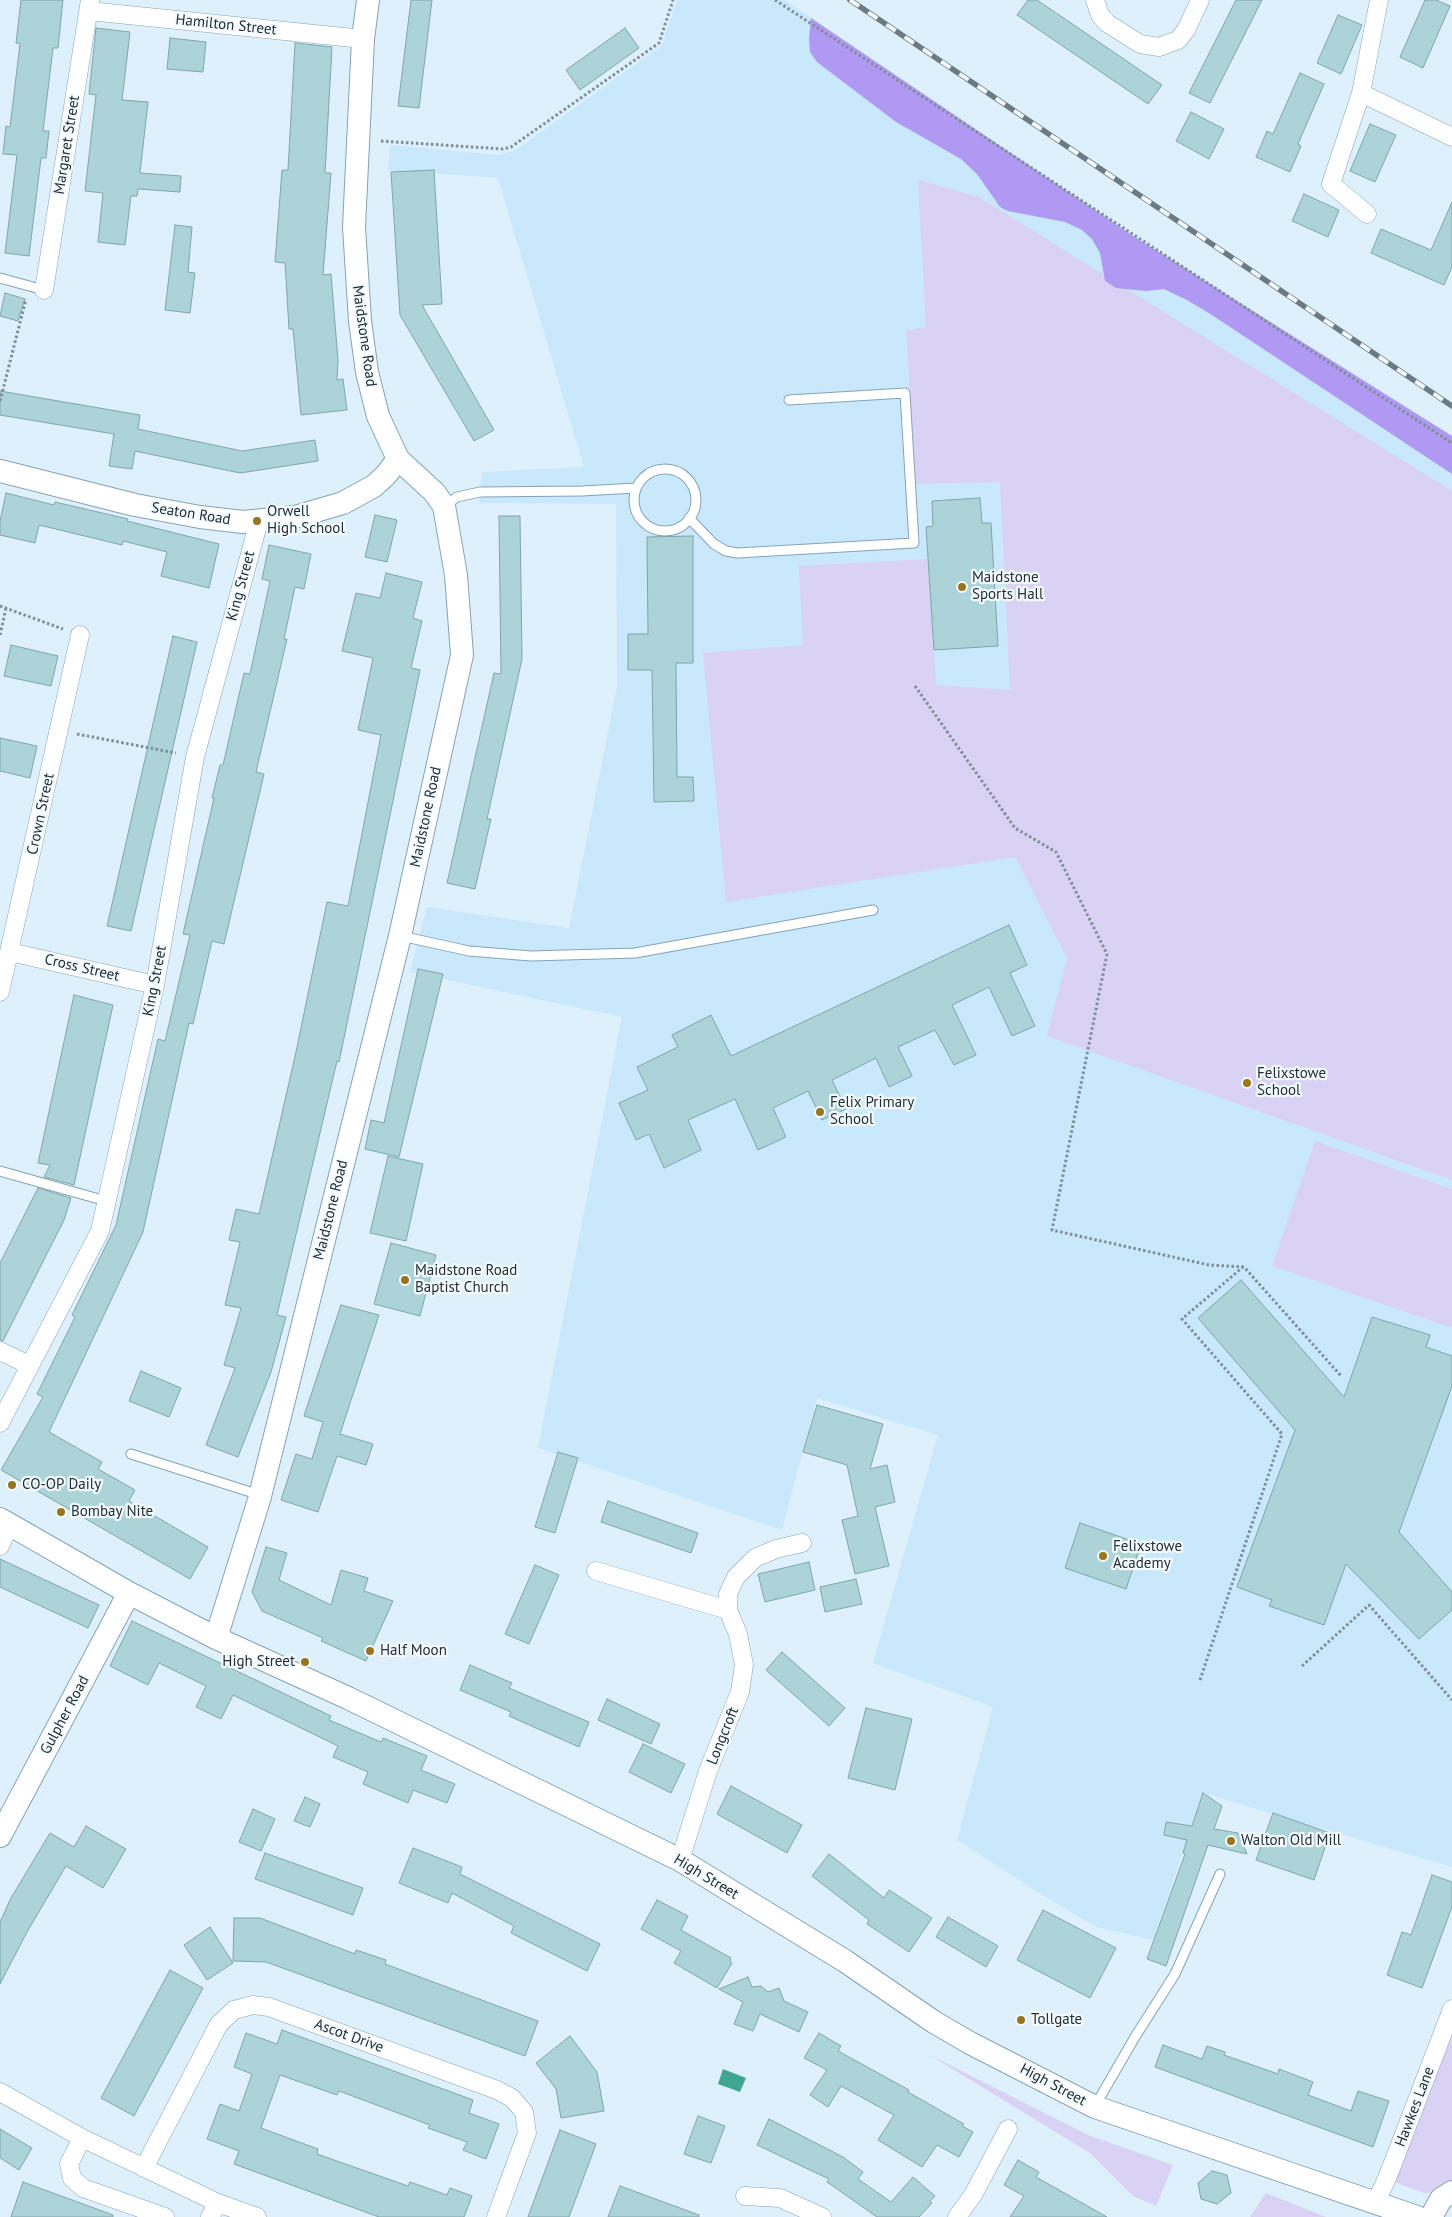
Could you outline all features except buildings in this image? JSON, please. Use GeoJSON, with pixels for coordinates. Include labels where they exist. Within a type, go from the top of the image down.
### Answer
{"type":"FeatureCollection","features":[{"type":"Feature","properties":{"kind":"street","name":"Maidstone Road"},"geometry":{"type":"LineString","coordinates":[[216,1638],[260,1495],[400,936],[462,655],[456,575],[444,506],[434,492],[398,459],[378,416],[367,372],[360,321],[354,227],[362,39],[368,0]]}},
{"type":"Feature","properties":{"kind":"street"},"geometry":{"type":"LineString","coordinates":[[1095,0],[1100,15],[1107,23],[1140,44],[1159,47],[1178,40],[1186,30],[1200,0]]}},
{"type":"Feature","properties":{"kind":"street"},"geometry":{"type":"LineString","coordinates":[[1367,214],[1331,184],[1361,93],[1380,0]]}},
{"type":"Feature","properties":{"kind":"street","name":"Hamilton Street"},"geometry":{"type":"LineString","coordinates":[[90,6],[362,39]]}},
{"type":"Feature","properties":{"kind":"street","name":"Margaret Street"},"geometry":{"type":"LineString","coordinates":[[36,289],[90,6]]}},
{"type":"Feature","properties":{"kind":"street"},"geometry":{"type":"LineString","coordinates":[[1361,93],[1452,137]]}},
{"type":"Feature","properties":{"kind":"street","name":"Seaton Road"},"geometry":{"type":"LineString","coordinates":[[0,471],[174,512],[228,521],[259,521],[295,517],[343,503],[374,486],[386,476],[398,459]]}},
{"type":"Feature","properties":{"kind":"street","name":"King Street"},"geometry":{"type":"LineString","coordinates":[[0,1423],[100,1231],[155,985],[195,757],[259,521]]}},
{"type":"Feature","properties":{"kind":"street","name":"Crown Street"},"geometry":{"type":"LineString","coordinates":[[0,992],[80,635]]}},
{"type":"Feature","properties":{"kind":"street","name":"Cross Street"},"geometry":{"type":"LineString","coordinates":[[10,952],[155,985]]}},
{"type":"Feature","properties":{"kind":"street"},"geometry":{"type":"LineString","coordinates":[[0,1351],[29,1365]]}},
{"type":"Feature","properties":{"kind":"street"},"geometry":{"type":"LineString","coordinates":[[0,1546],[5,1521]]}},
{"type":"Feature","properties":{"kind":"street","name":"High Street"},"geometry":{"type":"LineString","coordinates":[[5,1521],[129,1593],[216,1638],[348,1698],[680,1860],[845,1960],[934,2022],[1095,2106],[1417,2217]]}},
{"type":"Feature","properties":{"kind":"street"},"geometry":{"type":"LineString","coordinates":[[596,1571],[728,1610],[728,1594],[736,1577],[755,1558],[776,1549],[802,1543]]}},
{"type":"Feature","properties":{"kind":"street","name":"Gulpher Road"},"geometry":{"type":"LineString","coordinates":[[0,1836],[129,1593]]}},
{"type":"Feature","properties":{"kind":"street","name":"Longcroft"},"geometry":{"type":"LineString","coordinates":[[680,1860],[708,1771],[740,1692],[744,1665],[738,1634],[728,1610]]}},
{"type":"Feature","properties":{"kind":"street","name":"Ascot Drive"},"geometry":{"type":"LineString","coordinates":[[144,2168],[219,2024],[234,2010],[253,2005],[269,2007],[497,2090],[512,2098],[524,2112],[527,2132],[496,2217]]}},
{"type":"Feature","properties":{"kind":"street","name":"Hawkes Lane"},"geometry":{"type":"LineString","coordinates":[[1375,2204],[1388,2176],[1452,2009]]}},
{"type":"Feature","properties":{"kind":"street"},"geometry":{"type":"LineString","coordinates":[[0,2092],[82,2138],[144,2168],[214,2210],[257,2217]]}},
{"type":"Feature","properties":{"kind":"street"},"geometry":{"type":"LineString","coordinates":[[957,2217],[973,2194],[1008,2130]]}},
{"type":"Feature","properties":{"kind":"street"},"geometry":{"type":"LineString","coordinates":[[82,2138],[69,2164],[72,2178],[83,2188],[165,2217]]}},
{"type":"Feature","properties":{"kind":"street"},"geometry":{"type":"LineString","coordinates":[[1431,2217],[1441,2199],[1452,2192]]}},
{"type":"Feature","properties":{"kind":"street"},"geometry":{"type":"LineString","coordinates":[[745,2196],[780,2198],[822,2217]]}},
{"type":"Feature","properties":{"kind":"lane"},"geometry":{"type":"LineString","coordinates":[[0,278],[36,289]]}},
{"type":"Feature","properties":{"kind":"lane"},"geometry":{"type":"LineString","coordinates":[[689,518],[714,544],[726,551],[737,553],[914,543],[905,393],[788,400]]}},
{"type":"Feature","properties":{"kind":"lane"},"geometry":{"type":"LineString","coordinates":[[661,469],[677,470],[690,480],[696,496],[694,512],[689,518],[684,525],[669,531],[653,529],[640,519],[634,504],[636,488],[646,475],[661,469]]}},
{"type":"Feature","properties":{"kind":"lane"},"geometry":{"type":"LineString","coordinates":[[444,506],[457,497],[480,492],[582,491],[636,488]]}},
{"type":"Feature","properties":{"kind":"lane"},"geometry":{"type":"LineString","coordinates":[[400,936],[469,951],[531,956],[635,953],[872,910]]}},
{"type":"Feature","properties":{"kind":"lane"},"geometry":{"type":"LineString","coordinates":[[0,1171],[106,1201]]}},
{"type":"Feature","properties":{"kind":"lane"},"geometry":{"type":"LineString","coordinates":[[130,1454],[260,1495]]}},
{"type":"Feature","properties":{"kind":"lane"},"geometry":{"type":"LineString","coordinates":[[1095,2106],[1135,2037],[1175,1974],[1220,1874]]}},
{"type":"Feature","properties":{"kind":"path"},"geometry":{"type":"LineString","coordinates":[[358,139],[503,149],[510,147],[659,43],[673,0]]}},
{"type":"Feature","properties":{"kind":"path"},"geometry":{"type":"LineString","coordinates":[[775,0],[1452,442]]}},
{"type":"Feature","properties":{"kind":"path"},"geometry":{"type":"LineString","coordinates":[[0,401],[36,289]]}},
{"type":"Feature","properties":{"kind":"path"},"geometry":{"type":"LineString","coordinates":[[0,606],[80,635]]}},
{"type":"Feature","properties":{"kind":"path"},"geometry":{"type":"LineString","coordinates":[[0,635],[6,608]]}},
{"type":"Feature","properties":{"kind":"path"},"geometry":{"type":"LineString","coordinates":[[915,686],[1016,828],[1056,852],[1107,954],[1052,1230],[1208,1264],[1244,1267],[1342,1377]]}},
{"type":"Feature","properties":{"kind":"path"},"geometry":{"type":"LineString","coordinates":[[59,731],[195,757]]}},
{"type":"Feature","properties":{"kind":"path"},"geometry":{"type":"LineString","coordinates":[[1200,1680],[1282,1434],[1182,1319],[1244,1267]]}},
{"type":"Feature","properties":{"kind":"path"},"geometry":{"type":"LineString","coordinates":[[1302,1666],[1369,1605],[1452,1700]]}},
{"type":"Feature","properties":{"kind":"shaded area","name":"Felixstowe School"},"geometry":{"type":"Polygon","coordinates":[[[677,0],[785,0],[1135,237],[1452,436],[1452,1867],[1203,1793],[1153,1940],[1097,1927],[1044,1896],[957,1840],[993,1707],[873,1663],[938,1435],[817,1398],[782,1530],[538,1448],[622,1017],[410,972],[427,907],[569,928],[617,687],[616,504],[479,503],[482,472],[584,467],[498,178],[388,170],[390,145],[498,155],[514,151],[661,46],[677,0]]]}},
{"type":"Feature","properties":{"kind":"shaded area"},"geometry":{"type":"Polygon","coordinates":[[[811,18],[1135,237],[1452,436],[1452,474],[1187,300],[1164,289],[1146,291],[1116,288],[1105,281],[1100,253],[1092,239],[1082,230],[1065,222],[1008,211],[1000,207],[977,174],[961,159],[896,122],[817,62],[810,52],[811,18]]]}},
{"type":"Feature","properties":{"kind":"shaded area"},"geometry":{"type":"Polygon","coordinates":[[[918,180],[979,197],[1452,491],[1452,1180],[1047,1036],[1067,958],[1015,857],[726,902],[703,653],[803,645],[799,566],[929,559],[936,685],[1010,690],[1000,482],[916,484],[906,331],[926,327],[918,180]]]}},
{"type":"Feature","properties":{"kind":"shaded area"},"geometry":{"type":"Polygon","coordinates":[[[1315,1141],[1452,1189],[1452,1328],[1272,1266],[1315,1141]]]}},
{"type":"Feature","properties":{"kind":"shaded area"},"geometry":{"type":"Polygon","coordinates":[[[1452,2013],[1452,2185],[1444,2192],[1424,2193],[1389,2180],[1452,2013]]]}},
{"type":"Feature","properties":{"kind":"shaded area"},"geometry":{"type":"Polygon","coordinates":[[[928,2054],[1088,2135],[1173,2165],[1156,2206],[1133,2196],[1090,2153],[928,2054]]]}},
{"type":"Feature","properties":{"kind":"shaded area"},"geometry":{"type":"Polygon","coordinates":[[[723,2069],[746,2078],[740,2092],[718,2084],[723,2069]]]}},
{"type":"Feature","properties":{"kind":"shaded area"},"geometry":{"type":"Polygon","coordinates":[[[1266,2193],[1326,2217],[1250,2217],[1266,2193]]]}},
{"type":"Feature","properties":{"kind":"railway"},"geometry":{"type":"LineString","coordinates":[[850,0],[1452,406]]}},
{"type":"Feature","properties":{"kind":"place","name":"Orwell High School"},"geometry":{"type":"Point","coordinates":[257,521]}},
{"type":"Feature","properties":{"kind":"place","name":"Maidstone Sports Hall"},"geometry":{"type":"Point","coordinates":[962,587]}},
{"type":"Feature","properties":{"kind":"place","name":"Felixstowe School"},"geometry":{"type":"Point","coordinates":[1247,1083]}},
{"type":"Feature","properties":{"kind":"place","name":"Felix Primary School"},"geometry":{"type":"Point","coordinates":[820,1112]}},
{"type":"Feature","properties":{"kind":"place","name":"Maidstone Road Baptist Church"},"geometry":{"type":"Point","coordinates":[405,1280]}},
{"type":"Feature","properties":{"kind":"place","name":"CO-OP Daily"},"geometry":{"type":"Point","coordinates":[12,1485]}},
{"type":"Feature","properties":{"kind":"place","name":"Bombay Nite"},"geometry":{"type":"Point","coordinates":[61,1512]}},
{"type":"Feature","properties":{"kind":"place","name":"Felixstowe Academy"},"geometry":{"type":"Point","coordinates":[1103,1556]}},
{"type":"Feature","properties":{"kind":"place","name":"Half Moon"},"geometry":{"type":"Point","coordinates":[370,1651]}},
{"type":"Feature","properties":{"kind":"place","name":"High Street"},"geometry":{"type":"Point","coordinates":[305,1662]}},
{"type":"Feature","properties":{"kind":"place","name":"Walton Old Mill"},"geometry":{"type":"Point","coordinates":[1231,1841]}},
{"type":"Feature","properties":{"kind":"place","name":"Tollgate"},"geometry":{"type":"Point","coordinates":[1021,2020]}}]}
